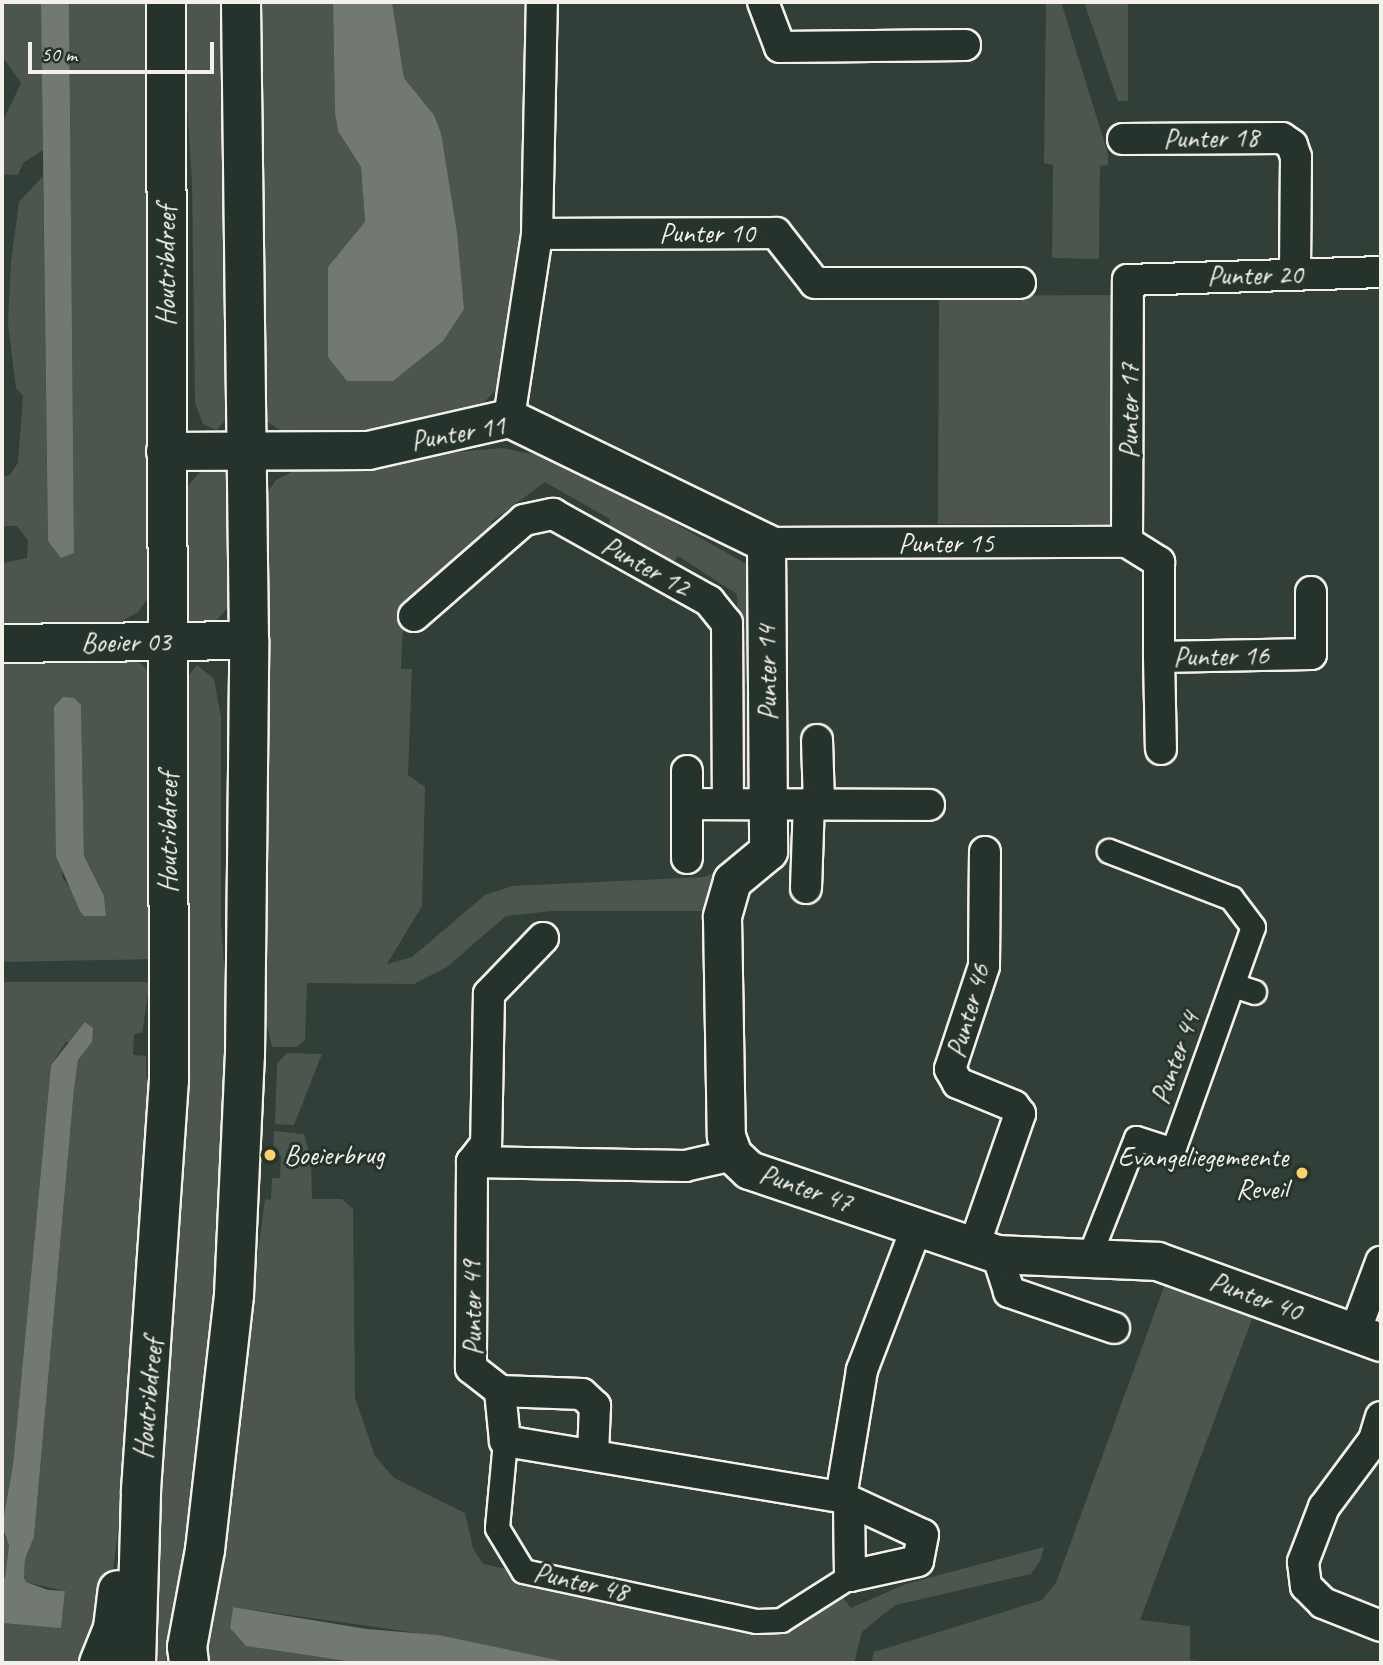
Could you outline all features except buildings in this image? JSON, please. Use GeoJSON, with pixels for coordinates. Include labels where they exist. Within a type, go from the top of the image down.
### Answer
{"type":"FeatureCollection","features":[{"type":"Feature","properties":{"kind":"main road","name":"Houtribdreef"},"geometry":{"type":"LineString","coordinates":[[136,1663],[141,1490],[169,1081],[165,451],[166,2]]}},
{"type":"Feature","properties":{"kind":"main road"},"geometry":{"type":"LineString","coordinates":[[185,1658],[205,1550],[234,1295],[245,1055],[249,640],[241,2]]}},
{"type":"Feature","properties":{"kind":"main road"},"geometry":{"type":"LineString","coordinates":[[99,1663],[113,1628],[129,1518],[141,1490]]}},
{"type":"Feature","properties":{"kind":"street"},"geometry":{"type":"LineString","coordinates":[[509,418],[537,234],[542,2]]}},
{"type":"Feature","properties":{"kind":"street"},"geometry":{"type":"LineString","coordinates":[[763,2],[780,47],[965,46]]}},
{"type":"Feature","properties":{"kind":"street","name":"Punter 18"},"geometry":{"type":"LineString","coordinates":[[1123,139],[1282,138],[1292,145],[1296,157],[1295,274]]}},
{"type":"Feature","properties":{"kind":"street","name":"Punter 10"},"geometry":{"type":"LineString","coordinates":[[537,234],[776,233],[815,283],[1020,283]]}},
{"type":"Feature","properties":{"kind":"street","name":"Punter 20"},"geometry":{"type":"LineString","coordinates":[[1128,280],[1381,272]]}},
{"type":"Feature","properties":{"kind":"street","name":"Punter 17"},"geometry":{"type":"LineString","coordinates":[[1127,542],[1128,280]]}},
{"type":"Feature","properties":{"kind":"street","name":"Punter 11"},"geometry":{"type":"LineString","coordinates":[[165,451],[368,450],[509,418],[766,543]]}},
{"type":"Feature","properties":{"kind":"street","name":"Punter 12"},"geometry":{"type":"LineString","coordinates":[[414,616],[524,520],[553,514],[709,601],[727,623],[728,803]]}},
{"type":"Feature","properties":{"kind":"street","name":"Punter 15"},"geometry":{"type":"LineString","coordinates":[[766,543],[1127,542]]}},
{"type":"Feature","properties":{"kind":"street","name":"Punter 16"},"geometry":{"type":"LineString","coordinates":[[1127,542],[1158,562],[1159,657],[1311,654],[1311,592]]}},
{"type":"Feature","properties":{"kind":"street","name":"Punter 14"},"geometry":{"type":"LineString","coordinates":[[766,543],[768,851]]}},
{"type":"Feature","properties":{"kind":"street","name":"Boeier 03"},"geometry":{"type":"LineString","coordinates":[[2,643],[249,640]]}},
{"type":"Feature","properties":{"kind":"street"},"geometry":{"type":"LineString","coordinates":[[1159,657],[1161,749]]}},
{"type":"Feature","properties":{"kind":"street","name":"Punter 14"},"geometry":{"type":"LineString","coordinates":[[814,804],[817,740]]}},
{"type":"Feature","properties":{"kind":"street"},"geometry":{"type":"LineString","coordinates":[[687,771],[687,858]]}},
{"type":"Feature","properties":{"kind":"street"},"geometry":{"type":"LineString","coordinates":[[688,804],[929,805]]}},
{"type":"Feature","properties":{"kind":"street"},"geometry":{"type":"LineString","coordinates":[[806,888],[814,804]]}},
{"type":"Feature","properties":{"kind":"street","name":"Punter 47"},"geometry":{"type":"LineString","coordinates":[[768,851],[732,881],[722,917],[726,1136],[733,1155],[750,1170],[985,1250],[1088,1259],[1157,1261]]}},
{"type":"Feature","properties":{"kind":"street","name":"Punter 44"},"geometry":{"type":"LineString","coordinates":[[1088,1259],[1136,1138],[1172,1150],[1243,989],[1253,927],[1231,898],[1109,851]]}},
{"type":"Feature","properties":{"kind":"street","name":"Punter 46"},"geometry":{"type":"LineString","coordinates":[[985,852],[984,966],[950,1069],[958,1083],[1014,1106],[1020,1114],[985,1250]]}},
{"type":"Feature","properties":{"kind":"street","name":"Punter 49"},"geometry":{"type":"LineString","coordinates":[[505,1441],[500,1391],[471,1368],[472,1162],[486,1144],[489,994],[543,938]]}},
{"type":"Feature","properties":{"kind":"street"},"geometry":{"type":"LineString","coordinates":[[472,1162],[685,1166],[733,1155]]}},
{"type":"Feature","properties":{"kind":"street"},"geometry":{"type":"LineString","coordinates":[[850,1576],[845,1500],[863,1370],[917,1227]]}},
{"type":"Feature","properties":{"kind":"street"},"geometry":{"type":"LineString","coordinates":[[985,1250],[1010,1292],[1114,1328]]}},
{"type":"Feature","properties":{"kind":"street","name":"Punter 40"},"geometry":{"type":"LineString","coordinates":[[1157,1261],[1368,1337],[1381,1262]]}},
{"type":"Feature","properties":{"kind":"street"},"geometry":{"type":"LineString","coordinates":[[500,1391],[582,1394],[595,1406],[593,1453]]}},
{"type":"Feature","properties":{"kind":"street"},"geometry":{"type":"LineString","coordinates":[[1381,1417],[1374,1440],[1324,1507],[1303,1562],[1306,1586],[1323,1604],[1381,1626]]}},
{"type":"Feature","properties":{"kind":"street","name":"Punter 48"},"geometry":{"type":"LineString","coordinates":[[505,1441],[593,1453],[845,1500],[923,1535],[918,1561],[850,1576],[781,1620],[756,1621],[523,1571],[497,1528],[505,1441]]}},
{"type":"Feature","properties":{"kind":"shaded area"},"geometry":{"type":"Polygon","coordinates":[[[2,2],[41,2],[43,150],[23,163],[18,175],[2,174],[2,123],[21,83],[2,56],[2,2]]]}},
{"type":"Feature","properties":{"kind":"shaded area"},"geometry":{"type":"Polygon","coordinates":[[[41,2],[69,2],[74,553],[61,558],[48,541],[41,2]]]}},
{"type":"Feature","properties":{"kind":"shaded area"},"geometry":{"type":"Polygon","coordinates":[[[69,2],[153,2],[151,594],[138,612],[115,625],[2,627],[2,563],[27,558],[28,540],[17,526],[2,526],[2,476],[9,476],[18,463],[23,396],[16,388],[8,324],[11,262],[19,202],[43,176],[48,541],[74,552],[69,2]]]}},
{"type":"Feature","properties":{"kind":"shaded area"},"geometry":{"type":"Polygon","coordinates":[[[180,2],[227,2],[227,419],[216,430],[203,424],[195,403],[192,181],[180,2]]]}},
{"type":"Feature","properties":{"kind":"shaded area"},"geometry":{"type":"Polygon","coordinates":[[[253,2],[333,2],[335,114],[338,131],[361,167],[365,222],[356,238],[335,257],[464,309],[441,133],[434,115],[404,78],[392,2],[529,2],[530,203],[506,379],[477,410],[367,436],[290,437],[265,420],[253,2]]]}},
{"type":"Feature","properties":{"kind":"shaded area"},"geometry":{"type":"Polygon","coordinates":[[[333,2],[392,2],[404,78],[434,115],[441,133],[457,233],[464,309],[443,341],[393,381],[347,381],[328,357],[328,267],[365,222],[361,167],[338,131],[335,114],[333,2]]]}},
{"type":"Feature","properties":{"kind":"shaded area"},"geometry":{"type":"Polygon","coordinates":[[[1046,2],[1061,2],[1108,154],[1108,165],[1100,166],[1099,259],[1052,258],[1053,165],[1044,163],[1046,2]]]}},
{"type":"Feature","properties":{"kind":"shaded area"},"geometry":{"type":"Polygon","coordinates":[[[1084,2],[1128,2],[1128,101],[1118,101],[1084,2]]]}},
{"type":"Feature","properties":{"kind":"shaded area"},"geometry":{"type":"Polygon","coordinates":[[[1119,295],[1119,524],[938,524],[939,296],[1119,295]]]}},
{"type":"Feature","properties":{"kind":"shaded area"},"geometry":{"type":"Polygon","coordinates":[[[502,448],[563,460],[750,566],[759,793],[740,793],[737,594],[678,556],[668,570],[609,536],[610,519],[545,482],[491,522],[497,540],[466,567],[455,559],[404,602],[401,669],[412,669],[408,775],[425,787],[422,906],[387,964],[412,957],[485,895],[512,886],[704,877],[743,861],[712,911],[552,911],[506,916],[447,967],[414,984],[307,983],[305,1040],[296,1047],[272,1047],[263,1009],[264,497],[276,480],[304,466],[502,448]]]}},
{"type":"Feature","properties":{"kind":"shaded area"},"geometry":{"type":"Polygon","coordinates":[[[226,470],[230,605],[217,620],[192,624],[186,616],[186,488],[200,472],[226,470]]]}},
{"type":"Feature","properties":{"kind":"shaded area"},"geometry":{"type":"Polygon","coordinates":[[[133,657],[153,675],[158,959],[2,962],[2,658],[133,657]],[[81,705],[62,877],[77,898],[80,911],[106,916],[104,896],[84,856],[81,705]]]}},
{"type":"Feature","properties":{"kind":"shaded area"},"geometry":{"type":"Polygon","coordinates":[[[197,665],[214,679],[221,718],[221,923],[228,1022],[212,1353],[177,1611],[165,1663],[143,1663],[187,677],[197,665]]]}},
{"type":"Feature","properties":{"kind":"shaded area"},"geometry":{"type":"Polygon","coordinates":[[[63,697],[74,698],[81,705],[84,856],[104,896],[106,916],[84,916],[56,856],[54,707],[63,697]]]}},
{"type":"Feature","properties":{"kind":"shaded area"},"geometry":{"type":"Polygon","coordinates":[[[2,982],[150,982],[142,1033],[134,1034],[133,1055],[146,1056],[150,1178],[132,1424],[107,1616],[85,1663],[2,1663],[2,1623],[61,1627],[65,1591],[25,1582],[25,1559],[34,1537],[74,1089],[78,1059],[92,1042],[66,1042],[51,1065],[13,1465],[2,1526],[2,982]]]}},
{"type":"Feature","properties":{"kind":"shaded area"},"geometry":{"type":"Polygon","coordinates":[[[85,1022],[93,1028],[92,1042],[78,1060],[74,1089],[34,1537],[25,1559],[24,1578],[26,1582],[48,1590],[65,1591],[61,1628],[2,1623],[2,1578],[5,1578],[9,1545],[2,1526],[13,1465],[51,1065],[85,1022]]]}},
{"type":"Feature","properties":{"kind":"shaded area"},"geometry":{"type":"Polygon","coordinates":[[[287,1053],[322,1054],[294,1125],[275,1124],[277,1064],[287,1053]]]}},
{"type":"Feature","properties":{"kind":"shaded area"},"geometry":{"type":"Polygon","coordinates":[[[274,1131],[304,1134],[311,1160],[312,1199],[342,1199],[353,1209],[355,1398],[375,1456],[394,1478],[465,1513],[473,1548],[483,1564],[782,1629],[836,1589],[851,1608],[906,1584],[1044,1547],[1040,1561],[1031,1574],[895,1605],[862,1632],[854,1663],[572,1663],[439,1636],[233,1607],[230,1628],[246,1646],[360,1663],[204,1663],[265,1199],[271,1200],[272,1178],[280,1178],[281,1156],[273,1156],[274,1131]]]}},
{"type":"Feature","properties":{"kind":"shaded area"},"geometry":{"type":"Polygon","coordinates":[[[1169,1273],[1255,1311],[1140,1620],[1190,1626],[1190,1660],[1212,1663],[871,1663],[874,1652],[1042,1600],[1056,1583],[1169,1273]]]}},
{"type":"Feature","properties":{"kind":"shaded area"},"geometry":{"type":"Polygon","coordinates":[[[2,1531],[9,1544],[5,1579],[2,1578],[2,1531]]]}},
{"type":"Feature","properties":{"kind":"shaded area"},"geometry":{"type":"Polygon","coordinates":[[[233,1607],[367,1629],[438,1635],[572,1663],[360,1663],[246,1646],[230,1628],[233,1607]]]}},
{"type":"Feature","properties":{"kind":"place","name":"Boeierbrug"},"geometry":{"type":"Point","coordinates":[270,1155]}},
{"type":"Feature","properties":{"kind":"place","name":"Evangeliegemeente Reveil"},"geometry":{"type":"Point","coordinates":[1302,1173]}}]}
